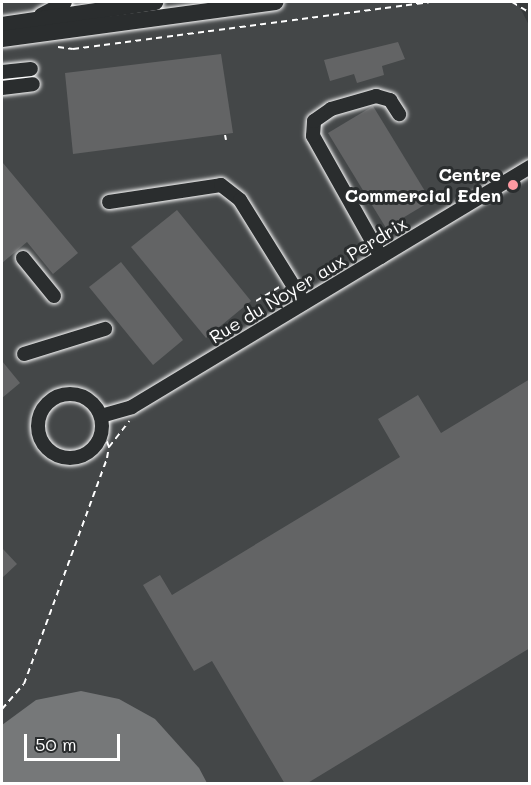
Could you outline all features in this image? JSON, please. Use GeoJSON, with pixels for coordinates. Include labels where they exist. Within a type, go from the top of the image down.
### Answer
{"type":"FeatureCollection","features":[{"type":"Feature","properties":{"kind":"main road"},"geometry":{"type":"LineString","coordinates":[[2,25],[155,2]]}},
{"type":"Feature","properties":{"kind":"main road"},"geometry":{"type":"LineString","coordinates":[[2,39],[276,2]]}},
{"type":"Feature","properties":{"kind":"street"},"geometry":{"type":"LineString","coordinates":[[23,22],[65,2]]}},
{"type":"Feature","properties":{"kind":"street"},"geometry":{"type":"LineString","coordinates":[[2,72],[31,69]]}},
{"type":"Feature","properties":{"kind":"street"},"geometry":{"type":"LineString","coordinates":[[2,88],[33,84]]}},
{"type":"Feature","properties":{"kind":"street"},"geometry":{"type":"LineString","coordinates":[[381,257],[313,136],[315,121],[331,109],[376,96],[390,100],[399,114]]}},
{"type":"Feature","properties":{"kind":"street","name":"Rue du Noyer aux Perdrix"},"geometry":{"type":"LineString","coordinates":[[101,423],[132,407],[530,167]]}},
{"type":"Feature","properties":{"kind":"street"},"geometry":{"type":"LineString","coordinates":[[109,202],[221,185],[240,200],[304,303]]}},
{"type":"Feature","properties":{"kind":"street"},"geometry":{"type":"LineString","coordinates":[[23,258],[54,296]]}},
{"type":"Feature","properties":{"kind":"street"},"geometry":{"type":"LineString","coordinates":[[24,354],[105,329]]}},
{"type":"Feature","properties":{"kind":"street"},"geometry":{"type":"LineString","coordinates":[[64,394],[87,398],[101,423],[89,452],[70,458],[51,451],[39,428],[43,409],[64,394]]}},
{"type":"Feature","properties":{"kind":"path"},"geometry":{"type":"LineString","coordinates":[[54,46],[73,49],[429,2]]}},
{"type":"Feature","properties":{"kind":"path"},"geometry":{"type":"LineString","coordinates":[[512,2],[530,13]]}},
{"type":"Feature","properties":{"kind":"path"},"geometry":{"type":"LineString","coordinates":[[225,135],[226,140]]}},
{"type":"Feature","properties":{"kind":"path"},"geometry":{"type":"LineString","coordinates":[[256,301],[284,284]]}},
{"type":"Feature","properties":{"kind":"path"},"geometry":{"type":"LineString","coordinates":[[2,709],[24,684],[107,458],[109,447],[101,423]]}},
{"type":"Feature","properties":{"kind":"shaded area"},"geometry":{"type":"Polygon","coordinates":[[[2,2],[517,2],[530,27],[529,783],[2,784],[2,2]]]}},
{"type":"Feature","properties":{"kind":"shaded area"},"geometry":{"type":"Polygon","coordinates":[[[81,691],[119,699],[155,719],[199,768],[207,783],[2,783],[2,725],[36,700],[81,691]]]}},
{"type":"Feature","properties":{"kind":"building"},"geometry":{"type":"Polygon","coordinates":[[[398,42],[405,59],[382,66],[384,75],[357,83],[354,74],[330,81],[324,60],[398,42]]]}},
{"type":"Feature","properties":{"kind":"building"},"geometry":{"type":"Polygon","coordinates":[[[221,54],[233,133],[73,154],[65,73],[221,54]]]}},
{"type":"Feature","properties":{"kind":"building"},"geometry":{"type":"Polygon","coordinates":[[[373,106],[431,201],[386,228],[328,133],[373,106]]]}},
{"type":"Feature","properties":{"kind":"building"},"geometry":{"type":"Polygon","coordinates":[[[3,163],[78,253],[53,274],[27,242],[2,263],[3,163]]]}},
{"type":"Feature","properties":{"kind":"building"},"geometry":{"type":"Polygon","coordinates":[[[177,210],[251,301],[206,338],[131,247],[177,210]]]}},
{"type":"Feature","properties":{"kind":"building"},"geometry":{"type":"Polygon","coordinates":[[[121,262],[183,340],[153,365],[89,287],[121,262]]]}},
{"type":"Feature","properties":{"kind":"building"},"geometry":{"type":"Polygon","coordinates":[[[2,361],[20,383],[2,398],[2,361]]]}},
{"type":"Feature","properties":{"kind":"building"},"geometry":{"type":"Polygon","coordinates":[[[530,379],[530,648],[306,784],[285,784],[212,661],[194,671],[143,585],[160,575],[172,595],[400,457],[378,419],[418,395],[441,433],[530,379]]]}},
{"type":"Feature","properties":{"kind":"building"},"geometry":{"type":"Polygon","coordinates":[[[2,548],[17,564],[2,578],[2,548]]]}},
{"type":"Feature","properties":{"kind":"place","name":"Centre Commercial Eden"},"geometry":{"type":"Point","coordinates":[513,185]}}]}
